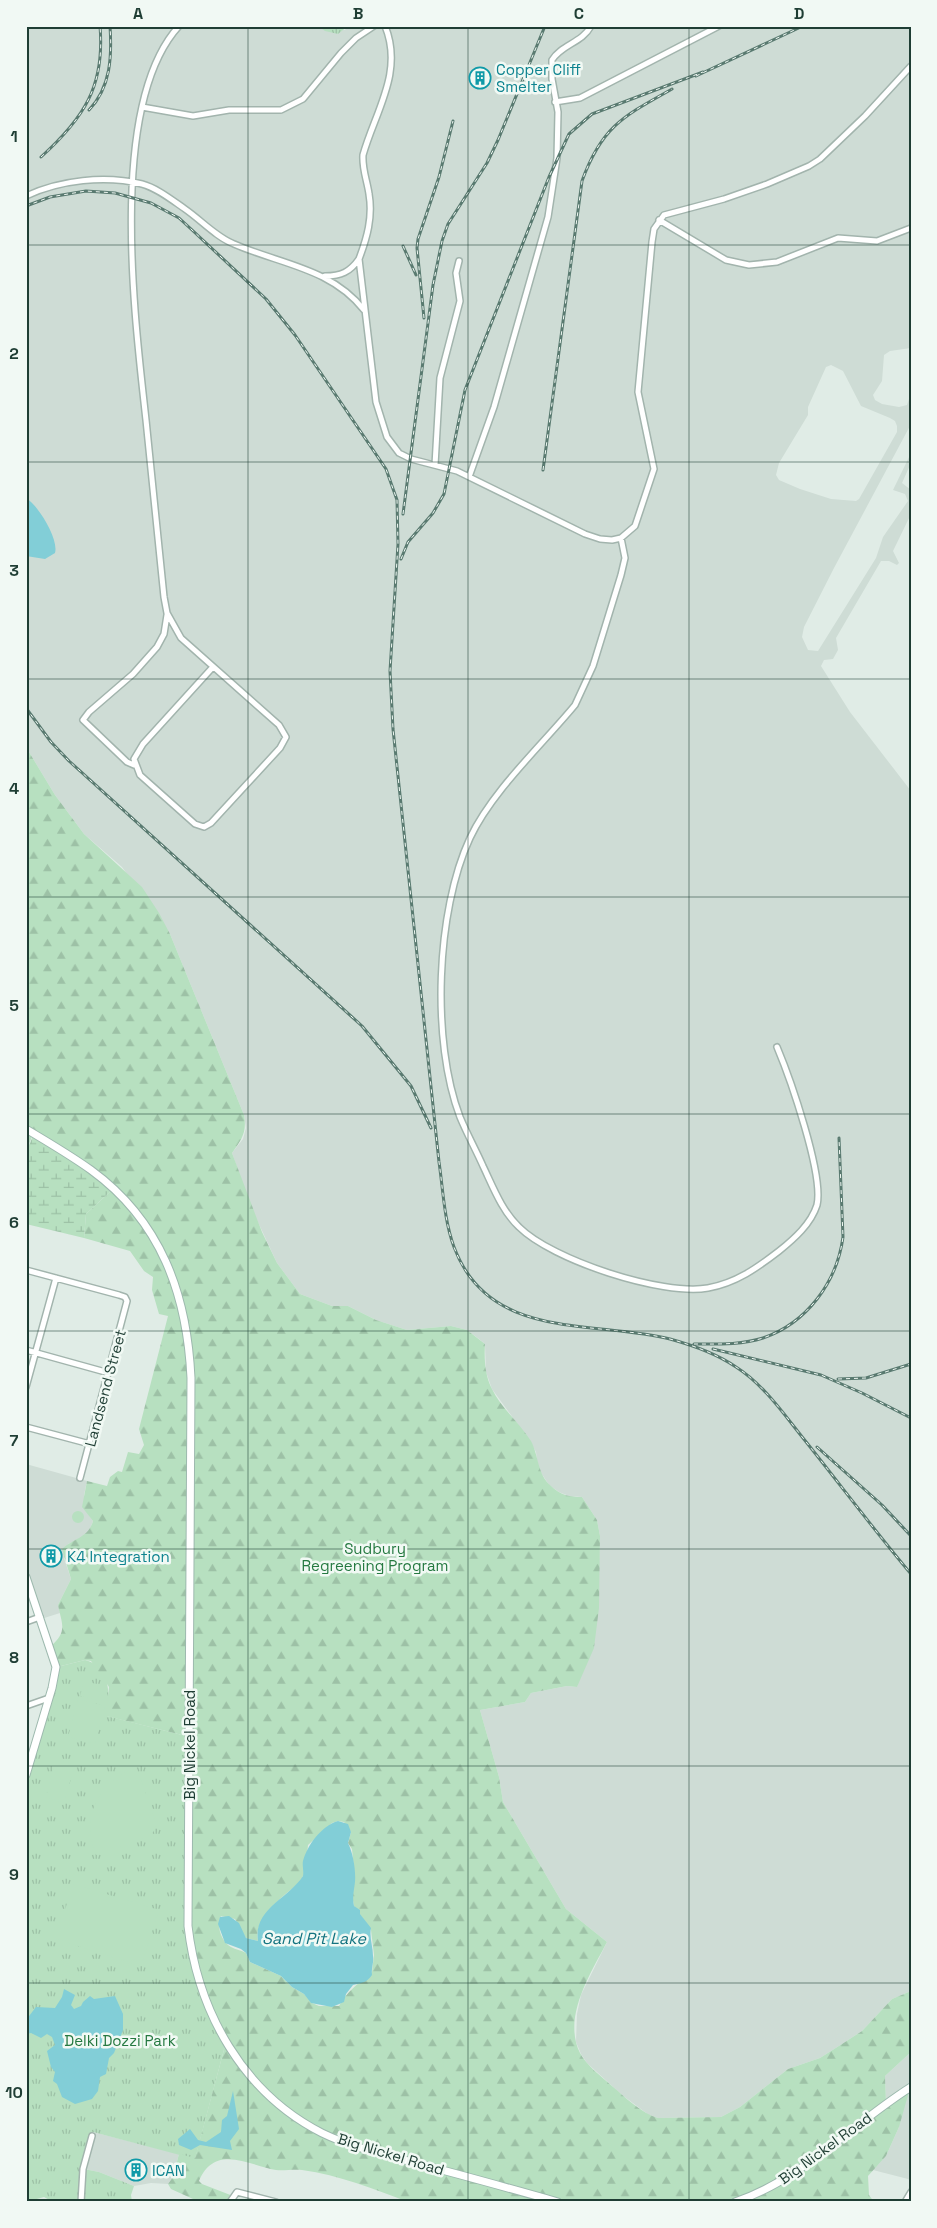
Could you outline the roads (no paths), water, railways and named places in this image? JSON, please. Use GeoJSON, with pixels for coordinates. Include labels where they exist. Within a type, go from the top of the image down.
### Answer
{"type":"FeatureCollection","features":[{"type":"Feature","properties":{"kind":"main road","name":"Big Nickel Road"},"geometry":{"type":"LineString","coordinates":[[26,1129],[91,1170],[108,1183],[137,1215],[166,1260],[182,1309],[188,1338],[190,1378],[188,1920],[196,1970],[211,2014],[230,2048],[260,2087],[298,2118],[322,2133],[366,2150],[558,2202]]}},
{"type":"Feature","properties":{"kind":"main road"},"geometry":{"type":"LineString","coordinates":[[26,1577],[56,1667],[49,1698],[26,1775]]}},
{"type":"Feature","properties":{"kind":"main road","name":"Big Nickel Road"},"geometry":{"type":"LineString","coordinates":[[735,2202],[768,2187],[794,2172],[911,2087]]}},
{"type":"Feature","properties":{"kind":"street"},"geometry":{"type":"LineString","coordinates":[[167,613],[181,638],[212,668],[283,729],[286,737],[280,748],[206,827],[195,824],[140,775],[134,765],[127,762],[83,720],[89,712],[133,674],[157,647],[164,632],[167,613],[135,320],[132,251],[133,183],[142,107],[154,64],[179,26]]}},
{"type":"Feature","properties":{"kind":"street"},"geometry":{"type":"LineString","coordinates":[[142,107],[193,116],[229,110],[281,110],[303,99],[341,53],[356,38],[374,26]]}},
{"type":"Feature","properties":{"kind":"street"},"geometry":{"type":"LineString","coordinates":[[324,276],[338,276],[345,273],[359,259],[367,240],[371,206],[362,166],[363,155],[389,85],[392,69],[392,50],[385,26]]}},
{"type":"Feature","properties":{"kind":"street"},"geometry":{"type":"LineString","coordinates":[[469,477],[494,407],[548,217],[557,158],[558,112],[551,74],[552,60],[565,46],[583,38],[591,26]]}},
{"type":"Feature","properties":{"kind":"street"},"geometry":{"type":"LineString","coordinates":[[555,102],[580,98],[719,26]]}},
{"type":"Feature","properties":{"kind":"street"},"geometry":{"type":"LineString","coordinates":[[359,259],[376,402],[387,437],[399,453],[408,458],[469,477],[585,534],[600,539],[621,538],[635,526],[654,468],[638,392],[652,242],[659,220],[664,215],[674,211],[724,199],[809,166],[834,148],[911,66]]}},
{"type":"Feature","properties":{"kind":"street"},"geometry":{"type":"LineString","coordinates":[[26,196],[62,184],[95,181],[143,185],[160,192],[186,209],[227,241],[324,276],[355,298],[364,310]]}},
{"type":"Feature","properties":{"kind":"street"},"geometry":{"type":"LineString","coordinates":[[659,220],[726,260],[749,265],[778,262],[838,238],[877,241],[911,228]]}},
{"type":"Feature","properties":{"kind":"street"},"geometry":{"type":"LineString","coordinates":[[435,465],[440,378],[460,301],[456,274],[459,261]]}},
{"type":"Feature","properties":{"kind":"street"},"geometry":{"type":"LineString","coordinates":[[621,538],[626,558],[602,640],[582,691],[574,705],[500,792],[478,822],[458,869],[445,937],[442,1008],[448,1071],[460,1116],[500,1202],[519,1228],[535,1240],[570,1258],[639,1282],[684,1290],[710,1288],[744,1277],[758,1267],[792,1240],[805,1226],[816,1208],[819,1190],[816,1168],[777,1047]]}},
{"type":"Feature","properties":{"kind":"street"},"geometry":{"type":"LineString","coordinates":[[134,765],[137,752],[212,668]]}},
{"type":"Feature","properties":{"kind":"street"},"geometry":{"type":"LineString","coordinates":[[26,1270],[56,1278],[26,1387]]}},
{"type":"Feature","properties":{"kind":"street","name":"Landsend Street"},"geometry":{"type":"LineString","coordinates":[[56,1278],[125,1297],[126,1307],[80,1478]]}},
{"type":"Feature","properties":{"kind":"street"},"geometry":{"type":"LineString","coordinates":[[26,1350],[109,1373]]}},
{"type":"Feature","properties":{"kind":"street"},"geometry":{"type":"LineString","coordinates":[[26,1427],[90,1444]]}},
{"type":"Feature","properties":{"kind":"street"},"geometry":{"type":"LineString","coordinates":[[26,1622],[40,1617]]}},
{"type":"Feature","properties":{"kind":"street"},"geometry":{"type":"LineString","coordinates":[[26,1706],[49,1698]]}},
{"type":"Feature","properties":{"kind":"street"},"geometry":{"type":"LineString","coordinates":[[81,2202],[83,2169],[92,2136]]}},
{"type":"Feature","properties":{"kind":"street"},"geometry":{"type":"LineString","coordinates":[[230,2202],[234,2193],[242,2192],[276,2202]]}},
{"type":"Feature","properties":{"kind":"street"},"geometry":{"type":"LineString","coordinates":[[904,2202],[911,2192]]}},
{"type":"Feature","properties":{"kind":"water"},"geometry":{"type":"Polygon","coordinates":[[[26,498],[42,515],[54,539],[55,553],[45,559],[26,556],[26,498]]]}},
{"type":"Feature","properties":{"kind":"water","name":"Sand Pit Lake"},"geometry":{"type":"Polygon","coordinates":[[[338,1821],[348,1824],[351,1832],[348,1843],[353,1857],[355,1872],[353,1903],[360,1910],[360,1914],[371,1928],[373,1961],[370,1978],[353,1985],[346,1994],[344,2002],[332,2007],[311,2003],[304,1994],[292,1987],[281,1976],[250,1962],[246,1953],[241,1949],[225,1943],[218,1924],[220,1917],[229,1916],[239,1923],[246,1938],[258,1941],[258,1930],[266,1912],[297,1884],[303,1876],[303,1861],[311,1843],[326,1827],[338,1821]]]}},
{"type":"Feature","properties":{"kind":"water"},"geometry":{"type":"Polygon","coordinates":[[[64,1989],[75,1995],[71,2005],[74,2009],[81,2006],[90,1996],[94,1999],[115,1996],[123,2014],[123,2030],[114,2053],[109,2058],[106,2074],[100,2077],[98,2091],[92,2099],[75,2104],[62,2097],[57,2084],[53,2081],[55,2072],[51,2067],[47,2051],[55,2045],[52,2037],[47,2034],[41,2038],[31,2033],[26,2034],[26,2020],[36,2007],[55,2008],[62,1997],[64,1989]]]}},
{"type":"Feature","properties":{"kind":"water"},"geometry":{"type":"Polygon","coordinates":[[[233,2091],[239,2129],[230,2141],[232,2150],[200,2145],[191,2150],[179,2145],[178,2139],[190,2129],[198,2140],[206,2142],[221,2132],[222,2120],[227,2116],[233,2091]]]}},
{"type":"Feature","properties":{"kind":"railway"},"geometry":{"type":"LineString","coordinates":[[41,157],[69,129],[89,99],[99,66],[101,47],[100,26]]}},
{"type":"Feature","properties":{"kind":"railway"},"geometry":{"type":"LineString","coordinates":[[89,110],[102,91],[106,81],[111,49],[110,26]]}},
{"type":"Feature","properties":{"kind":"railway"},"geometry":{"type":"LineString","coordinates":[[403,514],[433,285],[442,241],[448,224],[487,163],[545,26]]}},
{"type":"Feature","properties":{"kind":"railway"},"geometry":{"type":"LineString","coordinates":[[696,76],[803,26]]}},
{"type":"Feature","properties":{"kind":"railway"},"geometry":{"type":"LineString","coordinates":[[401,559],[408,542],[433,513],[444,494],[465,390],[549,177],[569,134],[592,114],[703,72]]}},
{"type":"Feature","properties":{"kind":"railway"},"geometry":{"type":"LineString","coordinates":[[543,470],[582,181],[598,147],[616,124],[672,89]]}},
{"type":"Feature","properties":{"kind":"railway"},"geometry":{"type":"LineString","coordinates":[[424,318],[417,248],[418,239],[439,177],[453,121]]}},
{"type":"Feature","properties":{"kind":"railway"},"geometry":{"type":"LineString","coordinates":[[26,206],[50,197],[86,191],[115,193],[151,203],[179,218],[266,299],[295,335],[386,469],[397,500],[398,544],[390,671],[393,729],[444,1205],[454,1247],[470,1277],[492,1298],[517,1312],[546,1321],[640,1333],[670,1339],[704,1350],[736,1367],[755,1382],[772,1400],[911,1574]]}},
{"type":"Feature","properties":{"kind":"railway"},"geometry":{"type":"LineString","coordinates":[[403,246],[416,275]]}},
{"type":"Feature","properties":{"kind":"railway"},"geometry":{"type":"LineString","coordinates":[[26,708],[51,742],[69,761],[362,1026],[411,1086],[431,1128]]}},
{"type":"Feature","properties":{"kind":"railway"},"geometry":{"type":"LineString","coordinates":[[694,1344],[738,1343],[763,1338],[779,1331],[806,1311],[827,1285],[840,1254],[843,1237],[839,1138]]}},
{"type":"Feature","properties":{"kind":"railway"},"geometry":{"type":"LineString","coordinates":[[713,1349],[821,1375],[911,1418]]}},
{"type":"Feature","properties":{"kind":"railway"},"geometry":{"type":"LineString","coordinates":[[838,1379],[866,1378],[911,1364]]}},
{"type":"Feature","properties":{"kind":"railway"},"geometry":{"type":"LineString","coordinates":[[817,1447],[882,1505],[911,1536]]}},
{"type":"Feature","properties":{"kind":"place","name":"Copper Cliff Smelter"},"geometry":{"type":"Point","coordinates":[480,78]}},
{"type":"Feature","properties":{"kind":"place","name":"K4 Integration"},"geometry":{"type":"Point","coordinates":[51,1556]}},
{"type":"Feature","properties":{"kind":"place","name":"ICAN"},"geometry":{"type":"Point","coordinates":[136,2170]}},
{"type":"Feature","properties":{"kind":"park label","name":"Sudbury Regreening Program"},"geometry":{"type":"Point","coordinates":[375,1556]}},
{"type":"Feature","properties":{"kind":"park label","name":"Delki Dozzi Park"},"geometry":{"type":"Point","coordinates":[120,2040]}}]}
